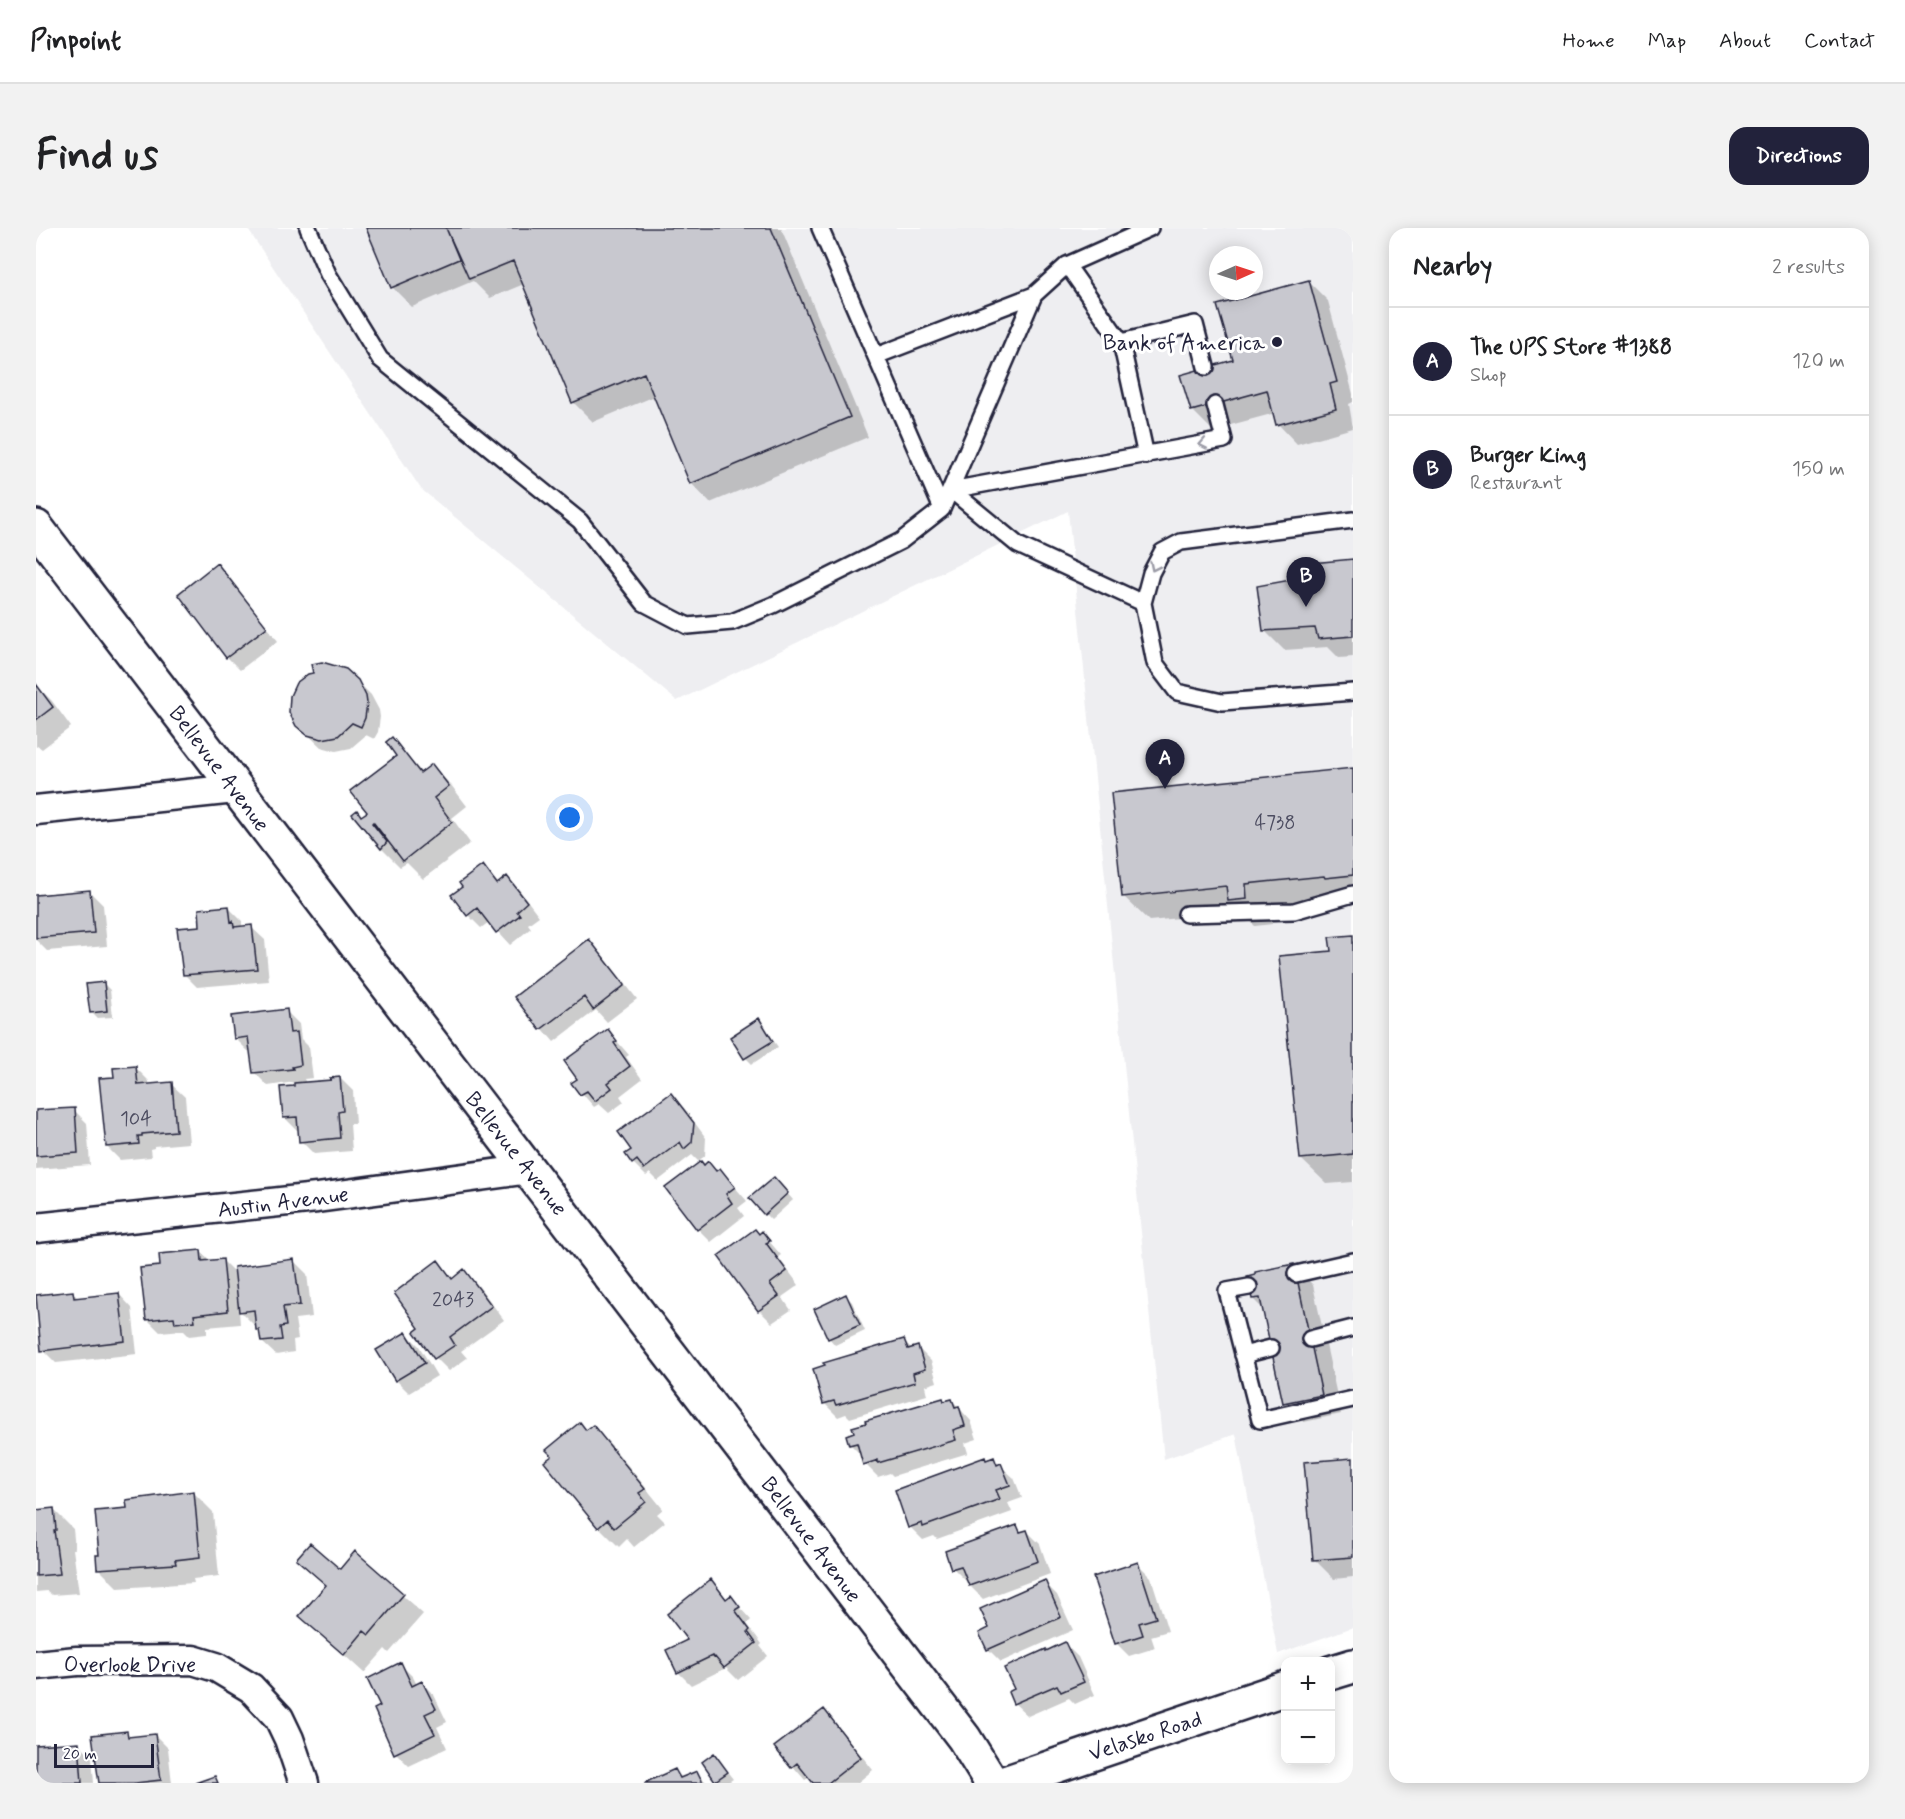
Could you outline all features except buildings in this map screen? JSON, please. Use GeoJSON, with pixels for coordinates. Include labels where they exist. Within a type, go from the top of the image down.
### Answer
{"type":"FeatureCollection","features":[{"type":"Feature","properties":{"kind":"street","name":"Bellevue Avenue"},"geometry":{"type":"LineString","coordinates":[[36,527],[964,1738],[992,1783]]}},
{"type":"Feature","properties":{"kind":"street"},"geometry":{"type":"LineString","coordinates":[[36,810],[235,789]]}},
{"type":"Feature","properties":{"kind":"street","name":"Austin Avenue"},"geometry":{"type":"LineString","coordinates":[[36,1228],[317,1198],[530,1169]]}},
{"type":"Feature","properties":{"kind":"street","name":"Overlook Drive"},"geometry":{"type":"LineString","coordinates":[[36,1665],[77,1661],[193,1660],[216,1667],[251,1688],[279,1718],[304,1783]]}},
{"type":"Feature","properties":{"kind":"street"},"geometry":{"type":"LineString","coordinates":[[1335,1671],[1353,1666]]}},
{"type":"Feature","properties":{"kind":"street","name":"Velasko Road"},"geometry":{"type":"LineString","coordinates":[[1005,1783],[1281,1690]]}},
{"type":"Feature","properties":{"kind":"lane"},"geometry":{"type":"LineString","coordinates":[[308,228],[328,274],[380,359],[580,521],[644,603],[688,626],[732,622],[773,605],[901,541],[942,509],[1034,295]]}},
{"type":"Feature","properties":{"kind":"lane"},"geometry":{"type":"LineString","coordinates":[[820,228],[942,509]]}},
{"type":"Feature","properties":{"kind":"lane"},"geometry":{"type":"LineString","coordinates":[[876,356],[1034,295],[1067,265],[1150,228]]}},
{"type":"Feature","properties":{"kind":"lane"},"geometry":{"type":"LineString","coordinates":[[1067,265],[1120,342],[1146,456]]}},
{"type":"Feature","properties":{"kind":"lane"},"geometry":{"type":"LineString","coordinates":[[1120,342],[1195,324],[1206,367]]}},
{"type":"Feature","properties":{"kind":"lane"},"geometry":{"type":"LineString","coordinates":[[951,490],[1224,440],[1215,405]]}},
{"type":"Feature","properties":{"kind":"lane"},"geometry":{"type":"LineString","coordinates":[[951,490],[1018,545],[1143,603]]}},
{"type":"Feature","properties":{"kind":"lane"},"geometry":{"type":"LineString","coordinates":[[1353,520],[1181,542],[1162,552],[1150,573],[1143,603],[1155,663],[1177,692],[1222,702],[1353,692]]}},
{"type":"Feature","properties":{"kind":"lane"},"geometry":{"type":"LineString","coordinates":[[1186,914],[1294,910],[1353,894]]}},
{"type":"Feature","properties":{"kind":"lane"},"geometry":{"type":"LineString","coordinates":[[1296,1274],[1353,1261]]}},
{"type":"Feature","properties":{"kind":"lane"},"geometry":{"type":"LineString","coordinates":[[1249,1287],[1227,1291],[1260,1420],[1353,1399]]}},
{"type":"Feature","properties":{"kind":"lane"},"geometry":{"type":"LineString","coordinates":[[1310,1339],[1353,1328]]}},
{"type":"Feature","properties":{"kind":"lane"},"geometry":{"type":"LineString","coordinates":[[1244,1355],[1271,1348]]}},
{"type":"Feature","properties":{"kind":"shaded area"},"geometry":{"type":"Polygon","coordinates":[[[247,228],[1353,228],[1353,1627],[1278,1654],[1236,1434],[1164,1459],[1068,511],[677,701],[421,489],[247,228]]]}},
{"type":"Feature","properties":{"kind":"place","name":"Bank of America"},"geometry":{"type":"Point","coordinates":[1277,342]}},
{"type":"Feature","properties":{"kind":"place","name":"Burger King"},"geometry":{"type":"Point","coordinates":[1306,607]}},
{"type":"Feature","properties":{"kind":"place","name":"The UPS Store #1388"},"geometry":{"type":"Point","coordinates":[1165,789]}}]}
